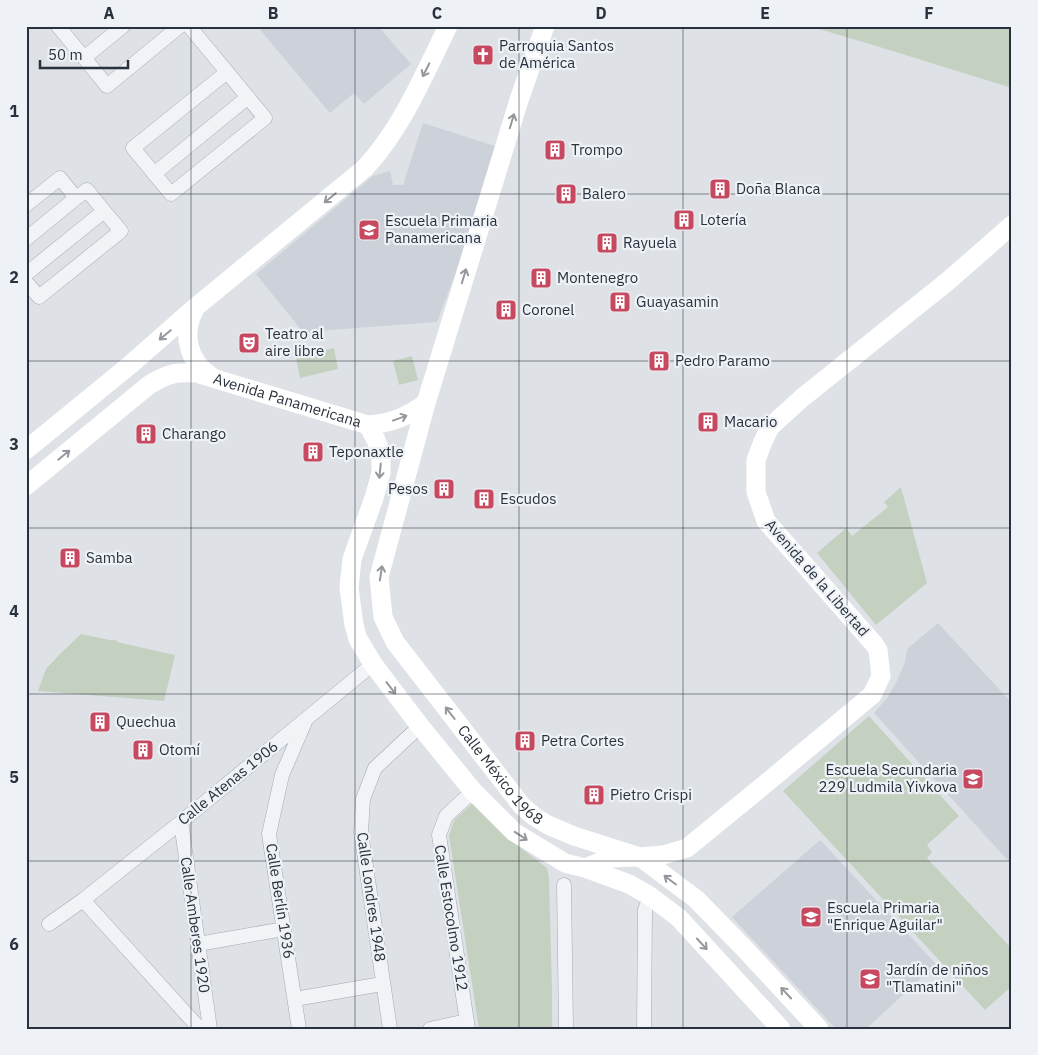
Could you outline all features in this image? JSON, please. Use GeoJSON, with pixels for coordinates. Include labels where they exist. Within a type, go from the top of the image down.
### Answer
{"type":"FeatureCollection","features":[{"type":"Feature","properties":{"kind":"street"},"geometry":{"type":"LineString","coordinates":[[58,26],[107,86],[180,26]]}},
{"type":"Feature","properties":{"kind":"street"},"geometry":{"type":"LineString","coordinates":[[84,58],[123,26]]}},
{"type":"Feature","properties":{"kind":"street"},"geometry":{"type":"LineString","coordinates":[[189,26],[248,97],[265,118],[171,194],[134,148],[227,72]]}},
{"type":"Feature","properties":{"kind":"street"},"geometry":{"type":"LineString","coordinates":[[26,450],[365,168],[380,152],[397,127],[448,26]]}},
{"type":"Feature","properties":{"kind":"street"},"geometry":{"type":"LineString","coordinates":[[426,403],[519,100],[545,26]]}},
{"type":"Feature","properties":{"kind":"street"},"geometry":{"type":"LineString","coordinates":[[154,174],[248,97]]}},
{"type":"Feature","properties":{"kind":"street"},"geometry":{"type":"LineString","coordinates":[[26,205],[60,178],[76,198]]}},
{"type":"Feature","properties":{"kind":"street"},"geometry":{"type":"LineString","coordinates":[[26,239],[87,190],[120,230],[38,297],[26,282]]}},
{"type":"Feature","properties":{"kind":"street"},"geometry":{"type":"LineString","coordinates":[[26,274],[104,210]]}},
{"type":"Feature","properties":{"kind":"street","name":"Avenida de la Libertad"},"geometry":{"type":"LineString","coordinates":[[586,868],[610,858],[663,855],[687,848],[872,695],[881,676],[878,650],[766,521],[756,492],[756,460],[770,427],[802,398],[948,281],[1012,225]]}},
{"type":"Feature","properties":{"kind":"street"},"geometry":{"type":"LineString","coordinates":[[198,306],[189,321],[189,347],[196,362],[207,374],[215,378]]}},
{"type":"Feature","properties":{"kind":"street"},"geometry":{"type":"LineString","coordinates":[[130,365],[144,372],[149,386]]}},
{"type":"Feature","properties":{"kind":"street","name":"Avenida Panamericana"},"geometry":{"type":"LineString","coordinates":[[26,486],[149,386],[162,377],[179,372],[196,373],[215,378],[368,425],[402,418],[426,403]]}},
{"type":"Feature","properties":{"kind":"street","name":"Calle México 1968"},"geometry":{"type":"LineString","coordinates":[[426,403],[379,576],[383,617],[395,642],[522,806],[548,825],[574,836],[640,857],[696,899],[819,1029]]}},
{"type":"Feature","properties":{"kind":"street","name":"Calle México 1968"},"geometry":{"type":"LineString","coordinates":[[368,425],[381,454],[381,473],[352,559],[349,588],[354,625],[358,639],[373,664],[420,726],[480,797],[514,832],[565,863],[586,868],[629,884],[650,896],[679,918],[781,1029]]}},
{"type":"Feature","properties":{"kind":"street"},"geometry":{"type":"LineString","coordinates":[[374,498],[381,494],[388,495],[395,498],[398,505]]}},
{"type":"Feature","properties":{"kind":"street"},"geometry":{"type":"LineString","coordinates":[[354,625],[366,627],[377,623],[383,617]]}},
{"type":"Feature","properties":{"kind":"street"},"geometry":{"type":"LineString","coordinates":[[373,664],[387,656],[402,652]]}},
{"type":"Feature","properties":{"kind":"street","name":"Calle Atenas 1906"},"geometry":{"type":"LineString","coordinates":[[49,924],[83,900],[181,822],[373,664]]}},
{"type":"Feature","properties":{"kind":"street","name":"Calle Berlín 1936"},"geometry":{"type":"LineString","coordinates":[[299,1029],[269,834],[282,775],[306,719]]}},
{"type":"Feature","properties":{"kind":"street","name":"Calle Londres 1948"},"geometry":{"type":"LineString","coordinates":[[390,1029],[361,832],[363,799],[375,768],[420,726]]}},
{"type":"Feature","properties":{"kind":"street"},"geometry":{"type":"LineString","coordinates":[[480,797],[497,798],[503,793],[512,793],[510,805],[501,818]]}},
{"type":"Feature","properties":{"kind":"street","name":"Calle Estocolmo 1912"},"geometry":{"type":"LineString","coordinates":[[468,1025],[439,835],[446,816],[480,797]]}},
{"type":"Feature","properties":{"kind":"street","name":"Calle Amberes 1920"},"geometry":{"type":"LineString","coordinates":[[181,822],[210,1029]]}},
{"type":"Feature","properties":{"kind":"street"},"geometry":{"type":"LineString","coordinates":[[564,885],[566,1029]]}},
{"type":"Feature","properties":{"kind":"street"},"geometry":{"type":"LineString","coordinates":[[644,1029],[645,910],[650,896]]}},
{"type":"Feature","properties":{"kind":"street"},"geometry":{"type":"LineString","coordinates":[[83,900],[200,1029]]}},
{"type":"Feature","properties":{"kind":"street"},"geometry":{"type":"LineString","coordinates":[[198,944],[284,928]]}},
{"type":"Feature","properties":{"kind":"street"},"geometry":{"type":"LineString","coordinates":[[295,999],[382,984]]}},
{"type":"Feature","properties":{"kind":"street"},"geometry":{"type":"LineString","coordinates":[[430,1029],[468,1025]]}},
{"type":"Feature","properties":{"kind":"shaded area"},"geometry":{"type":"Polygon","coordinates":[[[257,26],[378,26],[411,64],[364,104],[354,93],[330,113],[257,26]]]}},
{"type":"Feature","properties":{"kind":"shaded area","name":"Escuela Primaria Panamericana"},"geometry":{"type":"Polygon","coordinates":[[[423,123],[495,146],[455,275],[437,322],[303,332],[256,274],[373,176],[390,171],[393,185],[403,185],[423,123]]]}},
{"type":"Feature","properties":{"kind":"shaded area","name":"Escuela Secundaria 229 Ludmila Yivkova"},"geometry":{"type":"Polygon","coordinates":[[[938,623],[1012,703],[1012,865],[874,713],[887,698],[897,681],[905,662],[907,649],[938,623]]]}},
{"type":"Feature","properties":{"kind":"shaded area","name":"Escuela Primaria \"Enrique Aguilar\""},"geometry":{"type":"Polygon","coordinates":[[[820,840],[936,964],[866,1029],[836,1029],[732,917],[820,840]]]}},
{"type":"Feature","properties":{"kind":"green space"},"geometry":{"type":"Polygon","coordinates":[[[809,26],[1012,26],[1012,88],[873,45],[809,26]]]}},
{"type":"Feature","properties":{"kind":"green space"},"geometry":{"type":"Polygon","coordinates":[[[334,348],[338,369],[300,378],[296,357],[334,348]]]}},
{"type":"Feature","properties":{"kind":"green space"},"geometry":{"type":"Polygon","coordinates":[[[412,356],[418,380],[399,385],[393,361],[412,356]]]}},
{"type":"Feature","properties":{"kind":"green space"},"geometry":{"type":"Polygon","coordinates":[[[901,487],[927,583],[876,625],[817,553],[846,528],[852,536],[888,507],[884,502],[901,487]]]}},
{"type":"Feature","properties":{"kind":"green space"},"geometry":{"type":"Polygon","coordinates":[[[81,634],[116,640],[117,642],[175,655],[164,701],[38,691],[46,669],[81,634]]]}},
{"type":"Feature","properties":{"kind":"green space"},"geometry":{"type":"Polygon","coordinates":[[[869,716],[959,816],[927,845],[932,852],[927,858],[1012,949],[1012,986],[985,1010],[783,791],[869,716]]]}},
{"type":"Feature","properties":{"kind":"green space"},"geometry":{"type":"Polygon","coordinates":[[[473,803],[507,837],[547,868],[549,878],[552,1029],[479,1029],[449,836],[454,820],[473,803]]]}},
{"type":"Feature","properties":{"kind":"place","name":"Parroquia Santos de América"},"geometry":{"type":"Point","coordinates":[483,55]}},
{"type":"Feature","properties":{"kind":"place","name":"Trompo"},"geometry":{"type":"Point","coordinates":[555,150]}},
{"type":"Feature","properties":{"kind":"place","name":"Doña Blanca"},"geometry":{"type":"Point","coordinates":[720,189]}},
{"type":"Feature","properties":{"kind":"place","name":"Balero"},"geometry":{"type":"Point","coordinates":[566,194]}},
{"type":"Feature","properties":{"kind":"place","name":"Lotería"},"geometry":{"type":"Point","coordinates":[684,220]}},
{"type":"Feature","properties":{"kind":"place","name":"Escuela Primaria Panamericana"},"geometry":{"type":"Point","coordinates":[369,230]}},
{"type":"Feature","properties":{"kind":"place","name":"Rayuela"},"geometry":{"type":"Point","coordinates":[607,243]}},
{"type":"Feature","properties":{"kind":"place","name":"Montenegro"},"geometry":{"type":"Point","coordinates":[541,278]}},
{"type":"Feature","properties":{"kind":"place","name":"Guayasamin"},"geometry":{"type":"Point","coordinates":[620,302]}},
{"type":"Feature","properties":{"kind":"place","name":"Coronel"},"geometry":{"type":"Point","coordinates":[506,310]}},
{"type":"Feature","properties":{"kind":"place","name":"Teatro al aire libre"},"geometry":{"type":"Point","coordinates":[249,343]}},
{"type":"Feature","properties":{"kind":"place","name":"Pedro Paramo"},"geometry":{"type":"Point","coordinates":[659,361]}},
{"type":"Feature","properties":{"kind":"place","name":"Macario"},"geometry":{"type":"Point","coordinates":[708,422]}},
{"type":"Feature","properties":{"kind":"place","name":"Charango"},"geometry":{"type":"Point","coordinates":[146,434]}},
{"type":"Feature","properties":{"kind":"place","name":"Teponaxtle"},"geometry":{"type":"Point","coordinates":[313,452]}},
{"type":"Feature","properties":{"kind":"place","name":"Pesos"},"geometry":{"type":"Point","coordinates":[444,489]}},
{"type":"Feature","properties":{"kind":"place","name":"Escudos"},"geometry":{"type":"Point","coordinates":[484,499]}},
{"type":"Feature","properties":{"kind":"place","name":"Samba"},"geometry":{"type":"Point","coordinates":[70,558]}},
{"type":"Feature","properties":{"kind":"place","name":"Quechua"},"geometry":{"type":"Point","coordinates":[100,722]}},
{"type":"Feature","properties":{"kind":"place","name":"Petra Cortes"},"geometry":{"type":"Point","coordinates":[525,741]}},
{"type":"Feature","properties":{"kind":"place","name":"Otomí"},"geometry":{"type":"Point","coordinates":[143,750]}},
{"type":"Feature","properties":{"kind":"place","name":"Escuela Secundaria 229 Ludmila Yivkova"},"geometry":{"type":"Point","coordinates":[973,779]}},
{"type":"Feature","properties":{"kind":"place","name":"Pietro Crispi"},"geometry":{"type":"Point","coordinates":[594,795]}},
{"type":"Feature","properties":{"kind":"place","name":"Escuela Primaria \"Enrique Aguilar\""},"geometry":{"type":"Point","coordinates":[811,917]}},
{"type":"Feature","properties":{"kind":"place","name":"Jardín de niños \"Tlamatini\""},"geometry":{"type":"Point","coordinates":[870,979]}}]}
